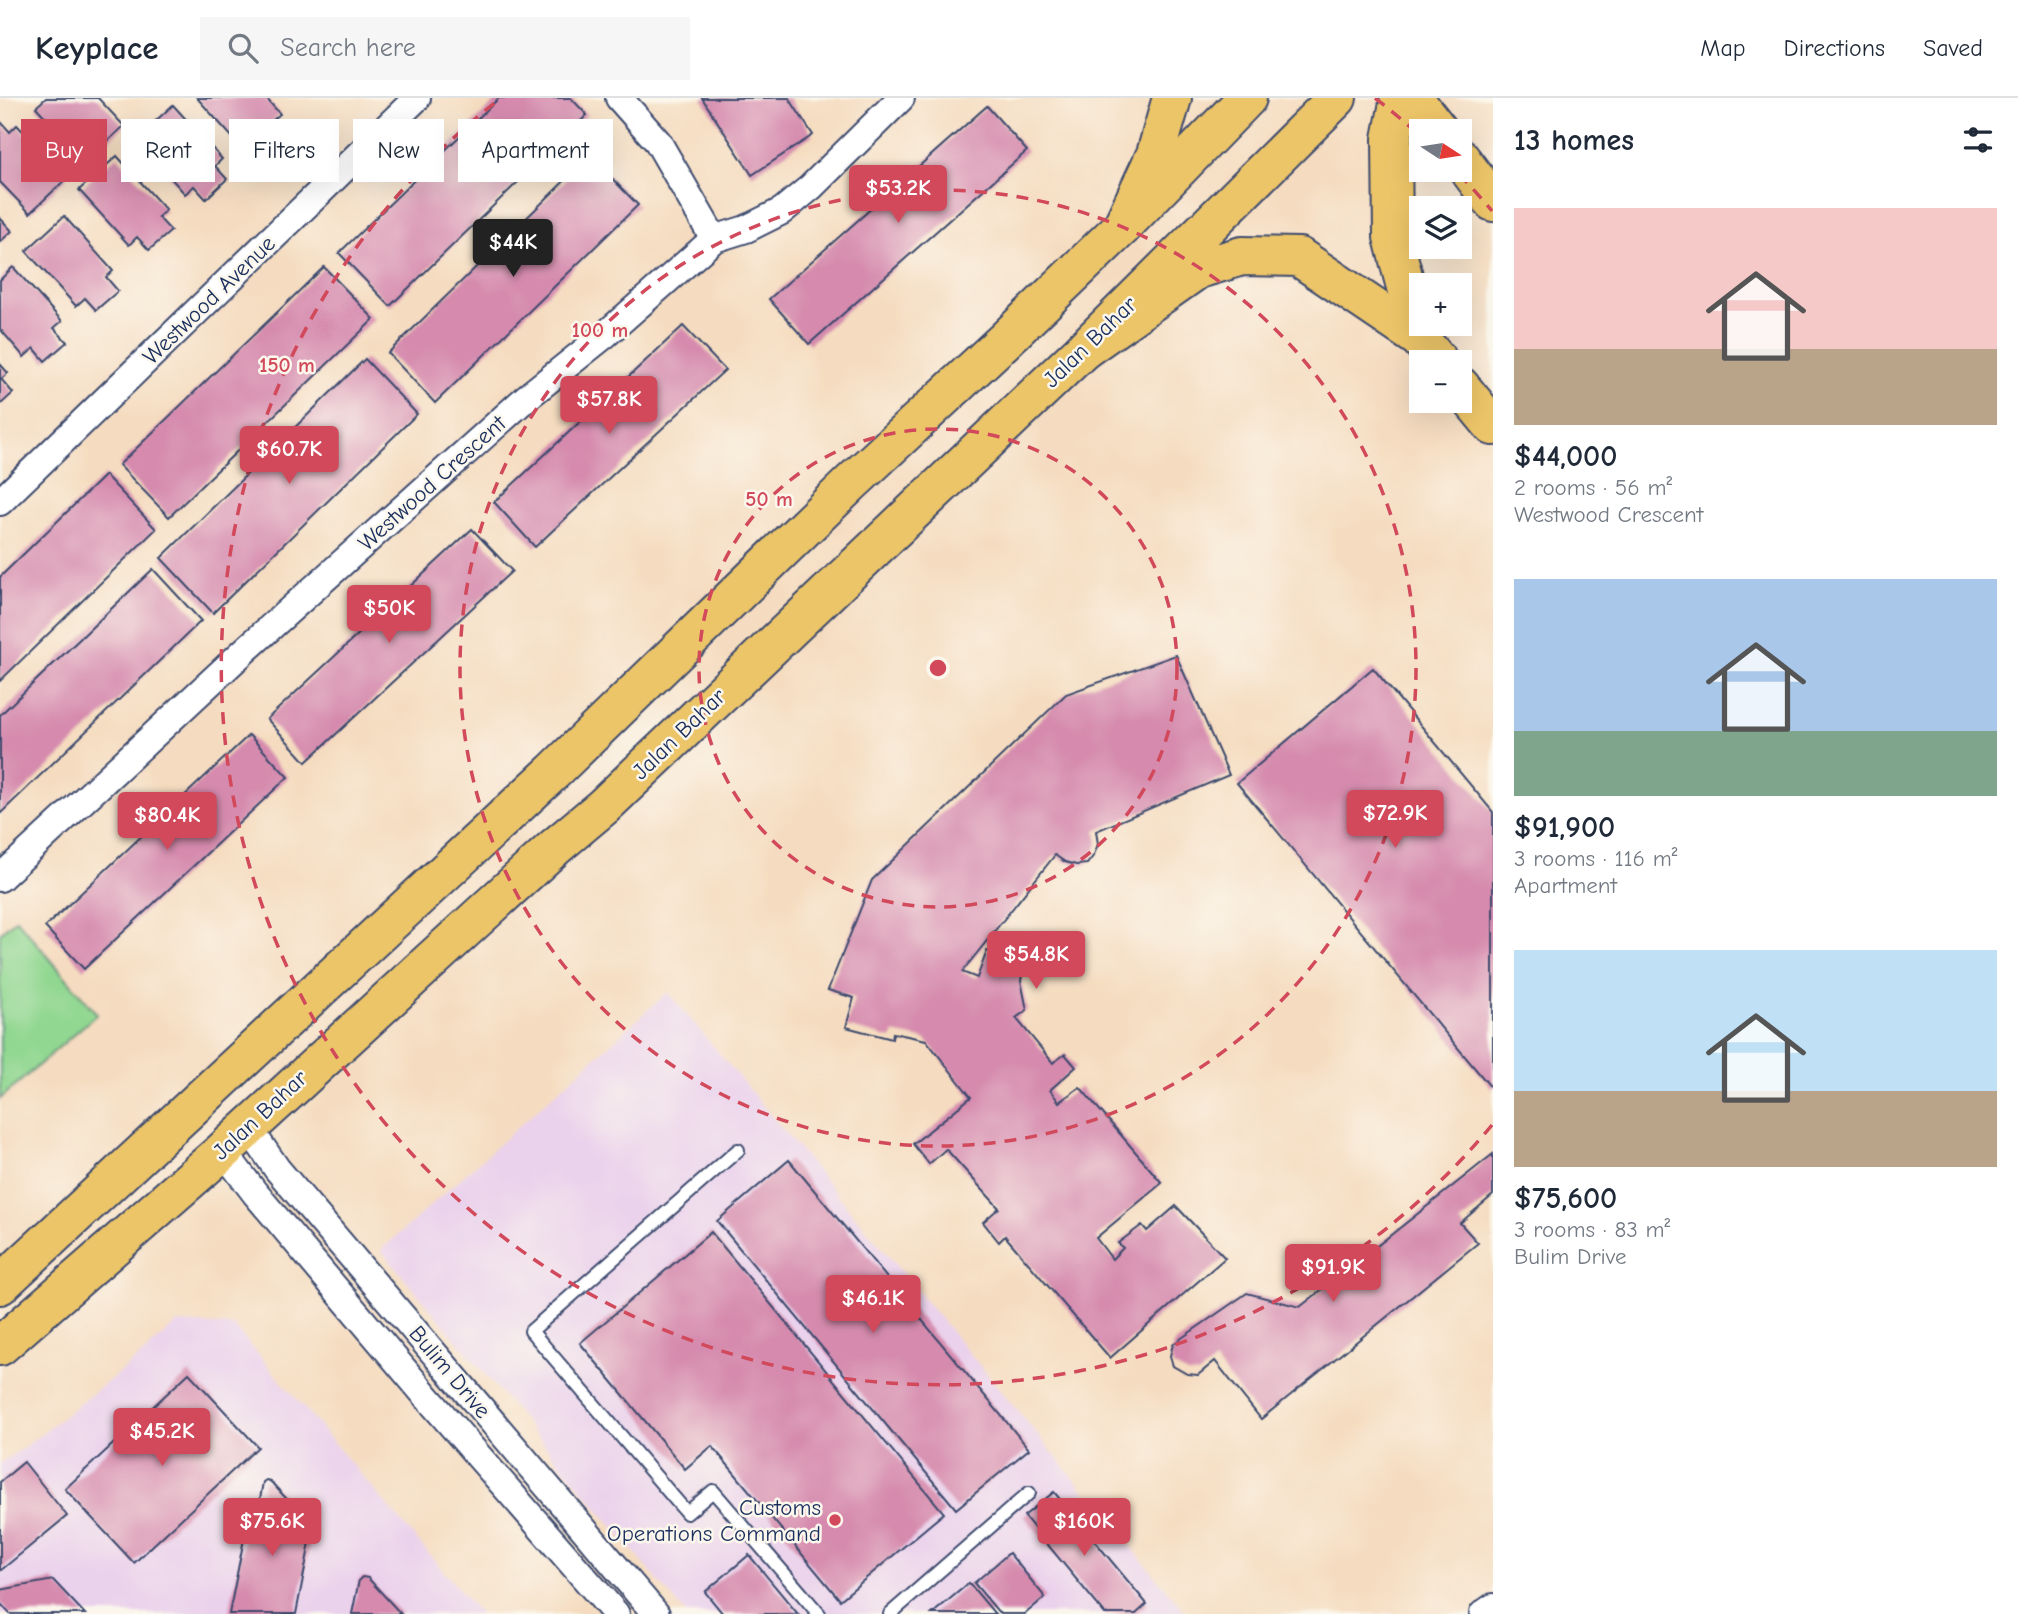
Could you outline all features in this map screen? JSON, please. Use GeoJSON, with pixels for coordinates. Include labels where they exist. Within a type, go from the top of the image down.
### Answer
{"type":"FeatureCollection","features":[{"type":"Feature","properties":{"kind":"main road"},"geometry":{"type":"LineString","coordinates":[[1122,227],[1156,154],[1172,98]]}},
{"type":"Feature","properties":{"kind":"main road"},"geometry":{"type":"LineString","coordinates":[[0,1285],[553,772],[850,483],[1004,341],[1122,227],[1247,98]]}},
{"type":"Feature","properties":{"kind":"main road","name":"Jalan Bahar"},"geometry":{"type":"LineString","coordinates":[[0,1346],[235,1139],[555,847],[604,806],[1083,350],[1337,98]]}},
{"type":"Feature","properties":{"kind":"main road"},"geometry":{"type":"LineString","coordinates":[[1400,98],[1392,139],[1393,237],[1429,350]]}},
{"type":"Feature","properties":{"kind":"main road"},"geometry":{"type":"LineString","coordinates":[[1413,98],[1430,119]]}},
{"type":"Feature","properties":{"kind":"main road"},"geometry":{"type":"LineString","coordinates":[[1472,174],[1493,202]]}},
{"type":"Feature","properties":{"kind":"main road"},"geometry":{"type":"LineString","coordinates":[[1083,350],[1198,269],[1242,256],[1299,257],[1429,350]]}},
{"type":"Feature","properties":{"kind":"main road"},"geometry":{"type":"LineString","coordinates":[[1472,401],[1493,426]]}},
{"type":"Feature","properties":{"kind":"main road"},"geometry":{"type":"LineString","coordinates":[[553,772],[548,789],[549,800],[562,816],[580,815],[604,806]]}},
{"type":"Feature","properties":{"kind":"street","name":"Westwood Avenue"},"geometry":{"type":"LineString","coordinates":[[0,502],[417,98]]}},
{"type":"Feature","properties":{"kind":"street"},"geometry":{"type":"LineString","coordinates":[[619,98],[658,142],[714,239],[746,229],[782,211],[811,187],[901,98]]}},
{"type":"Feature","properties":{"kind":"street","name":"Westwood Crescent"},"geometry":{"type":"LineString","coordinates":[[0,878],[253,643],[526,398],[606,334],[714,239]]}},
{"type":"Feature","properties":{"kind":"street","name":"Bulim Drive"},"geometry":{"type":"LineString","coordinates":[[235,1139],[255,1193],[427,1397],[616,1614]]}},
{"type":"Feature","properties":{"kind":"street","name":"Bulim Drive"},"geometry":{"type":"LineString","coordinates":[[235,1139],[286,1180],[656,1614]]}},
{"type":"Feature","properties":{"kind":"street"},"geometry":{"type":"LineString","coordinates":[[1483,1614],[1493,1607]]}},
{"type":"Feature","properties":{"kind":"lane"},"geometry":{"type":"LineString","coordinates":[[738,1150],[531,1331],[687,1513],[713,1491],[819,1614]]}},
{"type":"Feature","properties":{"kind":"lane"},"geometry":{"type":"LineString","coordinates":[[890,1614],[1029,1493]]}},
{"type":"Feature","properties":{"kind":"shaded area","name":"Customs Operations Command"},"geometry":{"type":"Polygon","coordinates":[[[668,992],[1187,1614],[686,1614],[381,1250],[668,992]]]}},
{"type":"Feature","properties":{"kind":"shaded area"},"geometry":{"type":"Polygon","coordinates":[[[177,1323],[234,1326],[480,1614],[0,1614],[0,1463],[22,1449],[143,1354],[177,1323]]]}},
{"type":"Feature","properties":{"kind":"green space"},"geometry":{"type":"Polygon","coordinates":[[[16,919],[97,1014],[0,1099],[0,933],[16,919]]]}},
{"type":"Feature","properties":{"kind":"building"},"geometry":{"type":"Polygon","coordinates":[[[46,98],[98,98],[121,123],[121,129],[107,142],[107,119],[47,119],[36,107],[46,98]]]}},
{"type":"Feature","properties":{"kind":"building"},"geometry":{"type":"Polygon","coordinates":[[[197,98],[266,98],[280,114],[274,119],[229,119],[229,133],[197,98]]]}},
{"type":"Feature","properties":{"kind":"building"},"geometry":{"type":"Polygon","coordinates":[[[499,98],[571,98],[587,115],[583,119],[477,119],[499,98]]]}},
{"type":"Feature","properties":{"kind":"building"},"geometry":{"type":"Polygon","coordinates":[[[702,98],[789,98],[813,135],[752,175],[702,98]]]}},
{"type":"Feature","properties":{"kind":"building"},"geometry":{"type":"Polygon","coordinates":[[[173,105],[186,119],[158,119],[173,105]]]}},
{"type":"Feature","properties":{"kind":"building"},"geometry":{"type":"Polygon","coordinates":[[[987,106],[1027,151],[809,344],[769,299],[987,106]]]}},
{"type":"Feature","properties":{"kind":"building"},"geometry":{"type":"Polygon","coordinates":[[[0,121],[10,132],[17,125],[21,129],[21,182],[63,182],[30,213],[0,182],[0,121]]]}},
{"type":"Feature","properties":{"kind":"building"},"geometry":{"type":"Polygon","coordinates":[[[458,138],[458,182],[518,182],[390,306],[339,253],[412,182],[444,182],[444,151],[458,138]]]}},
{"type":"Feature","properties":{"kind":"building"},"geometry":{"type":"Polygon","coordinates":[[[215,151],[222,159],[215,166],[215,151]]]}},
{"type":"Feature","properties":{"kind":"building"},"geometry":{"type":"Polygon","coordinates":[[[117,156],[121,160],[121,182],[141,182],[166,210],[158,217],[171,231],[149,250],[137,237],[129,245],[79,190],[88,182],[107,182],[107,165],[117,156]]]}},
{"type":"Feature","properties":{"kind":"building"},"geometry":{"type":"Polygon","coordinates":[[[215,166],[227,179],[206,199],[194,186],[185,194],[174,182],[215,182],[215,166]]]}},
{"type":"Feature","properties":{"kind":"building"},"geometry":{"type":"Polygon","coordinates":[[[613,179],[638,205],[435,403],[388,353],[563,182],[613,182],[613,179]]]}},
{"type":"Feature","properties":{"kind":"building"},"geometry":{"type":"Polygon","coordinates":[[[64,216],[113,271],[106,277],[118,291],[96,310],[85,298],[76,306],[26,251],[64,216]]]}},
{"type":"Feature","properties":{"kind":"building"},"geometry":{"type":"Polygon","coordinates":[[[0,218],[12,231],[0,242],[0,218]]]}},
{"type":"Feature","properties":{"kind":"building"},"geometry":{"type":"Polygon","coordinates":[[[13,267],[62,321],[54,328],[67,342],[45,361],[34,348],[24,357],[0,329],[0,280],[13,267]]]}},
{"type":"Feature","properties":{"kind":"building"},"geometry":{"type":"Polygon","coordinates":[[[324,267],[374,319],[169,517],[119,465],[324,267]]]}},
{"type":"Feature","properties":{"kind":"building"},"geometry":{"type":"Polygon","coordinates":[[[683,326],[725,370],[535,547],[494,502],[683,326]]]}},
{"type":"Feature","properties":{"kind":"building"},"geometry":{"type":"Polygon","coordinates":[[[365,359],[417,414],[213,613],[161,558],[365,359]]]}},
{"type":"Feature","properties":{"kind":"building"},"geometry":{"type":"Polygon","coordinates":[[[0,364],[8,373],[1,379],[13,393],[0,405],[0,364]]]}},
{"type":"Feature","properties":{"kind":"building"},"geometry":{"type":"Polygon","coordinates":[[[105,475],[156,529],[0,681],[0,577],[105,475]]]}},
{"type":"Feature","properties":{"kind":"building"},"geometry":{"type":"Polygon","coordinates":[[[472,529],[512,571],[306,762],[267,719],[472,529]]]}},
{"type":"Feature","properties":{"kind":"building"},"geometry":{"type":"Polygon","coordinates":[[[153,569],[201,621],[0,814],[0,715],[153,569]]]}},
{"type":"Feature","properties":{"kind":"building"},"geometry":{"type":"Polygon","coordinates":[[[1176,655],[1229,775],[1096,831],[1098,844],[1087,864],[1065,862],[1055,855],[962,972],[977,978],[987,951],[1024,961],[1021,981],[1027,1010],[1016,1018],[1053,1063],[1065,1054],[1076,1067],[1050,1090],[1059,1102],[1080,1087],[1162,1183],[1096,1238],[1112,1259],[1123,1248],[1118,1243],[1142,1225],[1147,1231],[1176,1206],[1225,1258],[1110,1358],[1005,1236],[999,1242],[983,1222],[999,1208],[946,1149],[929,1164],[913,1144],[971,1097],[926,1040],[893,1033],[892,1039],[846,1027],[854,998],[828,990],[872,880],[1066,694],[1176,655]]]}},
{"type":"Feature","properties":{"kind":"building"},"geometry":{"type":"Polygon","coordinates":[[[1373,668],[1493,812],[1493,1090],[1237,783],[1373,668]]]}},
{"type":"Feature","properties":{"kind":"building"},"geometry":{"type":"Polygon","coordinates":[[[249,735],[288,777],[84,969],[45,927],[249,735]]]}},
{"type":"Feature","properties":{"kind":"building"},"geometry":{"type":"Polygon","coordinates":[[[1493,1154],[1493,1195],[1460,1223],[1478,1243],[1261,1419],[1215,1361],[1198,1375],[1187,1374],[1173,1366],[1170,1356],[1173,1344],[1247,1293],[1300,1307],[1493,1154]]]}},
{"type":"Feature","properties":{"kind":"building"},"geometry":{"type":"Polygon","coordinates":[[[789,1160],[1029,1449],[956,1509],[717,1221],[789,1160]]]}},
{"type":"Feature","properties":{"kind":"building"},"geometry":{"type":"Polygon","coordinates":[[[711,1232],[944,1513],[840,1600],[712,1446],[685,1469],[580,1343],[711,1232]]]}},
{"type":"Feature","properties":{"kind":"building"},"geometry":{"type":"Polygon","coordinates":[[[189,1373],[258,1447],[134,1563],[65,1489],[189,1373]]]}},
{"type":"Feature","properties":{"kind":"building"},"geometry":{"type":"Polygon","coordinates":[[[24,1462],[67,1516],[0,1571],[0,1482],[24,1462]]]}},
{"type":"Feature","properties":{"kind":"building"},"geometry":{"type":"Polygon","coordinates":[[[270,1481],[313,1527],[296,1614],[229,1614],[249,1514],[257,1516],[263,1482],[270,1481]]]}},
{"type":"Feature","properties":{"kind":"building"},"geometry":{"type":"Polygon","coordinates":[[[1054,1492],[1147,1604],[1136,1614],[1105,1614],[1024,1516],[1054,1492]]]}},
{"type":"Feature","properties":{"kind":"building"},"geometry":{"type":"Polygon","coordinates":[[[1009,1553],[1045,1597],[1025,1614],[1000,1614],[974,1583],[1009,1553]]]}},
{"type":"Feature","properties":{"kind":"building"},"geometry":{"type":"Polygon","coordinates":[[[749,1555],[798,1614],[723,1614],[705,1592],[749,1555]]]}},
{"type":"Feature","properties":{"kind":"building"},"geometry":{"type":"Polygon","coordinates":[[[362,1577],[368,1578],[401,1614],[352,1614],[359,1580],[362,1577]]]}},
{"type":"Feature","properties":{"kind":"building"},"geometry":{"type":"Polygon","coordinates":[[[53,1580],[85,1614],[10,1614],[0,1603],[0,1590],[53,1580]]]}},
{"type":"Feature","properties":{"kind":"building"},"geometry":{"type":"Polygon","coordinates":[[[969,1583],[995,1614],[932,1614],[969,1583]]]}},
{"type":"Feature","properties":{"kind":"place","name":"Customs Operations Command"},"geometry":{"type":"Point","coordinates":[835,1520]}}]}
